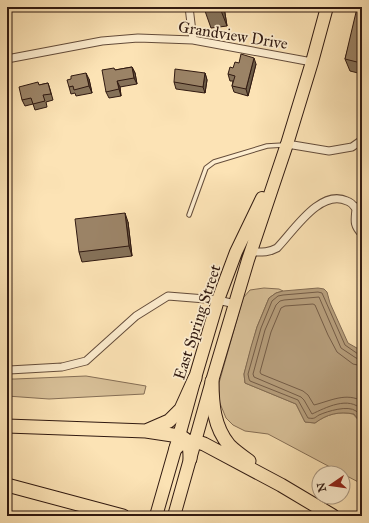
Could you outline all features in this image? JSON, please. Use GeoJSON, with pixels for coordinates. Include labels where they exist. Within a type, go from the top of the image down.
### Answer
{"type":"FeatureCollection","features":[{"type":"Feature","properties":{"kind":"highway"},"geometry":{"type":"LineString","coordinates":[[146,431],[169,421],[182,409],[195,378]]}},
{"type":"Feature","properties":{"kind":"highway"},"geometry":{"type":"LineString","coordinates":[[212,381],[213,406],[224,438],[238,452],[281,485]]}},
{"type":"Feature","properties":{"kind":"highway"},"geometry":{"type":"LineString","coordinates":[[7,426],[146,431],[184,442],[204,444],[281,485],[333,516]]}},
{"type":"Feature","properties":{"kind":"highway"},"geometry":{"type":"LineString","coordinates":[[184,442],[189,444],[190,459]]}},
{"type":"Feature","properties":{"kind":"highway"},"geometry":{"type":"LineString","coordinates":[[7,485],[122,516]]}},
{"type":"Feature","properties":{"kind":"main road","name":"East Spring Street"},"geometry":{"type":"LineString","coordinates":[[156,516],[184,442],[212,381],[250,252],[287,144],[312,62],[326,7]]}},
{"type":"Feature","properties":{"kind":"main road","name":"East Spring Street"},"geometry":{"type":"LineString","coordinates":[[184,442],[195,378],[218,300],[236,252],[287,144]]}},
{"type":"Feature","properties":{"kind":"main road"},"geometry":{"type":"LineString","coordinates":[[174,516],[190,459]]}},
{"type":"Feature","properties":{"kind":"street"},"geometry":{"type":"LineString","coordinates":[[189,7],[193,40]]}},
{"type":"Feature","properties":{"kind":"street","name":"Grandview Drive"},"geometry":{"type":"LineString","coordinates":[[7,59],[102,41],[138,38],[193,40],[312,62]]}},
{"type":"Feature","properties":{"kind":"street"},"geometry":{"type":"LineString","coordinates":[[287,144],[329,151],[352,147],[362,140]]}},
{"type":"Feature","properties":{"kind":"street"},"geometry":{"type":"LineString","coordinates":[[250,252],[271,251],[277,248],[310,212],[325,201],[338,199],[348,201],[356,209]]}},
{"type":"Feature","properties":{"kind":"street"},"geometry":{"type":"LineString","coordinates":[[362,203],[356,209],[355,220],[355,226],[362,234]]}},
{"type":"Feature","properties":{"kind":"street"},"geometry":{"type":"LineString","coordinates":[[8,370],[62,367],[86,361],[136,316],[168,296],[218,300],[235,304]]}},
{"type":"Feature","properties":{"kind":"lane"},"geometry":{"type":"LineString","coordinates":[[189,216],[206,168],[214,162],[267,146],[287,144]]}},
{"type":"Feature","properties":{"kind":"shaded area"},"geometry":{"type":"Polygon","coordinates":[[[264,288],[279,289],[283,291],[276,293],[269,298],[257,327],[244,374],[245,383],[296,404],[305,422],[315,423],[324,417],[338,413],[353,414],[361,423],[362,428],[362,484],[351,478],[351,465],[326,465],[268,434],[245,431],[233,425],[226,418],[219,401],[219,383],[243,298],[250,290],[264,288]]]}},
{"type":"Feature","properties":{"kind":"shaded area"},"geometry":{"type":"Polygon","coordinates":[[[86,376],[146,386],[144,394],[49,399],[7,396],[7,379],[86,376]]]}},
{"type":"Feature","properties":{"kind":"water"},"geometry":{"type":"Polygon","coordinates":[[[318,288],[324,289],[327,292],[330,303],[348,343],[362,351],[362,428],[361,423],[354,414],[349,413],[333,414],[324,417],[315,423],[305,422],[296,404],[245,383],[244,374],[251,347],[257,327],[269,298],[276,293],[283,291],[318,288]]]}},
{"type":"Feature","properties":{"kind":"building"},"geometry":{"type":"Polygon","coordinates":[[[204,7],[220,7],[220,8],[205,11],[204,7]]]}},
{"type":"Feature","properties":{"kind":"building"},"geometry":{"type":"Polygon","coordinates":[[[357,8],[362,10],[361,63],[345,59],[357,8]]]}},
{"type":"Feature","properties":{"kind":"building"},"geometry":{"type":"Polygon","coordinates":[[[241,54],[254,58],[246,89],[232,86],[235,76],[228,74],[230,67],[233,68],[235,62],[239,63],[241,54]]]}},
{"type":"Feature","properties":{"kind":"building"},"geometry":{"type":"Polygon","coordinates":[[[132,67],[134,78],[117,81],[119,89],[106,92],[102,70],[114,68],[115,70],[132,67]]]}},
{"type":"Feature","properties":{"kind":"building"},"geometry":{"type":"Polygon","coordinates":[[[175,69],[205,73],[203,87],[174,82],[175,69]]]}},
{"type":"Feature","properties":{"kind":"building"},"geometry":{"type":"Polygon","coordinates":[[[86,73],[89,86],[74,90],[73,86],[69,87],[67,80],[71,79],[71,76],[86,73]]]}},
{"type":"Feature","properties":{"kind":"building"},"geometry":{"type":"Polygon","coordinates":[[[38,82],[39,85],[48,83],[51,94],[43,95],[45,101],[33,104],[31,98],[22,100],[19,87],[38,82]]]}},
{"type":"Feature","properties":{"kind":"building"},"geometry":{"type":"Polygon","coordinates":[[[125,213],[129,246],[79,252],[75,219],[125,213]]]}}]}
